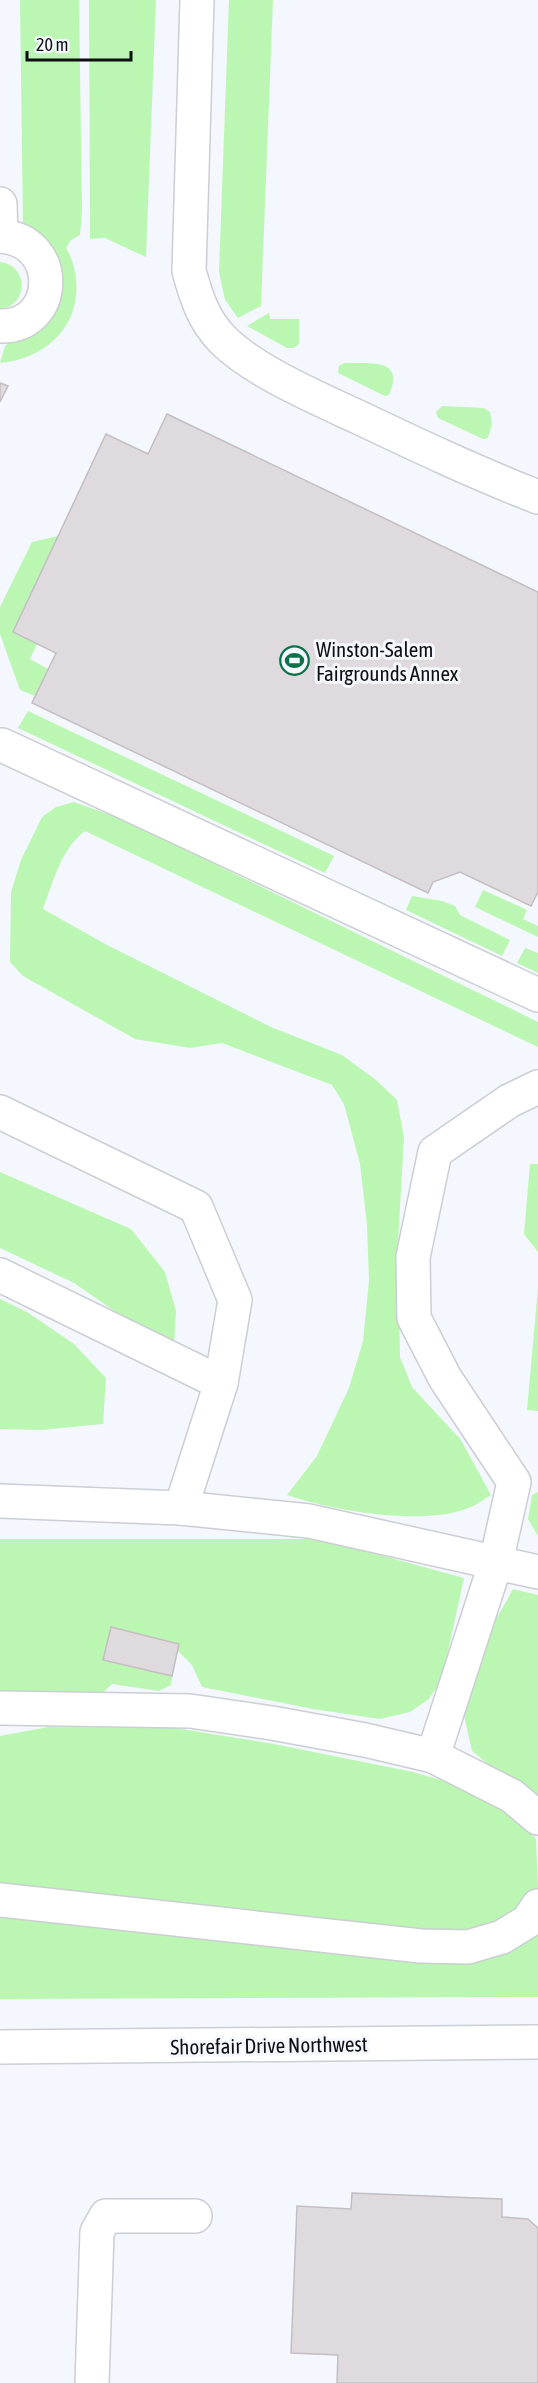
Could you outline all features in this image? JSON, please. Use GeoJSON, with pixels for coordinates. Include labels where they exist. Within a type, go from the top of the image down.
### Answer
{"type":"FeatureCollection","features":[{"type":"Feature","properties":{"kind":"street"},"geometry":{"type":"LineString","coordinates":[[197,0],[189,270],[197,301],[207,320],[223,340],[248,359],[317,398],[485,477],[538,497]]}},
{"type":"Feature","properties":{"kind":"street"},"geometry":{"type":"LineString","coordinates":[[0,225],[16,238],[30,245],[39,256],[45,271],[46,285],[42,300],[34,313],[22,322],[0,326]]}},
{"type":"Feature","properties":{"kind":"street"},"geometry":{"type":"LineString","coordinates":[[2,745],[538,995]]}},
{"type":"Feature","properties":{"kind":"street"},"geometry":{"type":"LineString","coordinates":[[433,1756],[496,1562],[513,1482],[445,1378],[414,1318],[413,1257],[435,1152],[509,1101],[538,1087]]}},
{"type":"Feature","properties":{"kind":"street"},"geometry":{"type":"LineString","coordinates":[[0,1112],[196,1207],[236,1300],[221,1383],[181,1508]]}},
{"type":"Feature","properties":{"kind":"street"},"geometry":{"type":"LineString","coordinates":[[0,1275],[221,1383]]}},
{"type":"Feature","properties":{"kind":"street"},"geometry":{"type":"LineString","coordinates":[[0,1502],[181,1508],[309,1521],[538,1572]]}},
{"type":"Feature","properties":{"kind":"street"},"geometry":{"type":"LineString","coordinates":[[0,1708],[190,1711],[272,1723],[433,1756],[512,1796],[538,1818]]}},
{"type":"Feature","properties":{"kind":"street"},"geometry":{"type":"LineString","coordinates":[[0,1900],[421,1946],[468,1947],[502,1937],[528,1921],[538,1906]]}},
{"type":"Feature","properties":{"kind":"street","name":"Shorefair Drive Northwest"},"geometry":{"type":"LineString","coordinates":[[0,2047],[538,2042]]}},
{"type":"Feature","properties":{"kind":"street"},"geometry":{"type":"LineString","coordinates":[[92,2383],[97,2232],[106,2216],[195,2216]]}},
{"type":"Feature","properties":{"kind":"green space"},"geometry":{"type":"Polygon","coordinates":[[[20,0],[79,0],[82,211],[80,235],[71,240],[66,248],[75,271],[76,296],[73,312],[66,326],[57,338],[32,355],[0,363],[5,346],[43,316],[23,226],[20,0]]]}},
{"type":"Feature","properties":{"kind":"green space"},"geometry":{"type":"Polygon","coordinates":[[[89,0],[156,0],[146,257],[105,238],[90,239],[89,0]]]}},
{"type":"Feature","properties":{"kind":"green space"},"geometry":{"type":"Polygon","coordinates":[[[229,0],[273,0],[261,306],[238,318],[225,300],[219,272],[229,0]]]}},
{"type":"Feature","properties":{"kind":"green space"},"geometry":{"type":"Polygon","coordinates":[[[0,262],[16,270],[22,286],[16,301],[0,309],[0,262]]]}},
{"type":"Feature","properties":{"kind":"green space"},"geometry":{"type":"Polygon","coordinates":[[[269,313],[270,319],[299,319],[299,344],[294,348],[287,348],[247,326],[269,313]]]}},
{"type":"Feature","properties":{"kind":"green space"},"geometry":{"type":"Polygon","coordinates":[[[344,363],[374,364],[389,368],[393,374],[393,383],[389,395],[385,396],[338,373],[339,366],[344,363]]]}},
{"type":"Feature","properties":{"kind":"green space"},"geometry":{"type":"Polygon","coordinates":[[[442,406],[484,408],[490,412],[492,424],[488,438],[483,439],[438,418],[436,412],[442,406]]]}},
{"type":"Feature","properties":{"kind":"green space"},"geometry":{"type":"Polygon","coordinates":[[[58,536],[13,632],[37,644],[30,659],[48,669],[35,696],[20,690],[0,634],[0,607],[32,542],[58,536]]]}},
{"type":"Feature","properties":{"kind":"green space"},"geometry":{"type":"Polygon","coordinates":[[[28,711],[334,856],[325,873],[18,728],[28,711]]]}},
{"type":"Feature","properties":{"kind":"green space"},"geometry":{"type":"Polygon","coordinates":[[[74,802],[113,816],[186,850],[538,1022],[538,1047],[85,831],[64,856],[43,909],[107,945],[271,1027],[342,1055],[376,1080],[397,1100],[404,1137],[398,1243],[400,1357],[412,1387],[461,1440],[491,1495],[471,1507],[452,1513],[405,1516],[354,1511],[287,1495],[317,1456],[349,1388],[363,1341],[369,1281],[367,1225],[360,1164],[344,1104],[332,1085],[222,1043],[190,1048],[135,1039],[23,976],[10,962],[11,892],[21,860],[42,817],[56,807],[74,802]]]}},
{"type":"Feature","properties":{"kind":"green space"},"geometry":{"type":"Polygon","coordinates":[[[483,890],[527,910],[523,919],[538,926],[538,937],[475,907],[483,890]]]}},
{"type":"Feature","properties":{"kind":"green space"},"geometry":{"type":"Polygon","coordinates":[[[412,896],[442,901],[455,906],[460,915],[510,940],[502,956],[406,910],[412,896]]]}},
{"type":"Feature","properties":{"kind":"green space"},"geometry":{"type":"Polygon","coordinates":[[[525,948],[538,953],[538,973],[517,963],[525,948]]]}},
{"type":"Feature","properties":{"kind":"green space"},"geometry":{"type":"Polygon","coordinates":[[[530,1164],[538,1164],[538,1252],[524,1234],[530,1164]]]}},
{"type":"Feature","properties":{"kind":"green space"},"geometry":{"type":"Polygon","coordinates":[[[0,1172],[131,1229],[165,1272],[176,1311],[174,1347],[74,1283],[0,1248],[0,1172]]]}},
{"type":"Feature","properties":{"kind":"green space"},"geometry":{"type":"Polygon","coordinates":[[[538,1287],[538,1411],[527,1410],[538,1287]]]}},
{"type":"Feature","properties":{"kind":"green space"},"geometry":{"type":"Polygon","coordinates":[[[0,1299],[27,1312],[74,1344],[106,1378],[103,1424],[41,1430],[0,1429],[0,1299]]]}},
{"type":"Feature","properties":{"kind":"green space"},"geometry":{"type":"Polygon","coordinates":[[[538,1492],[538,1536],[528,1519],[532,1495],[538,1492]]]}},
{"type":"Feature","properties":{"kind":"green space"},"geometry":{"type":"Polygon","coordinates":[[[0,1539],[306,1539],[332,1542],[464,1578],[442,1679],[429,1699],[410,1712],[380,1719],[313,1709],[202,1687],[192,1665],[178,1651],[179,1644],[111,1627],[103,1660],[172,1676],[171,1685],[159,1691],[112,1684],[96,1699],[0,1696],[0,1539]]]}},
{"type":"Feature","properties":{"kind":"green space"},"geometry":{"type":"Polygon","coordinates":[[[513,1589],[538,1595],[538,1795],[499,1773],[472,1751],[462,1707],[489,1632],[513,1589]]]}},
{"type":"Feature","properties":{"kind":"green space"},"geometry":{"type":"Polygon","coordinates":[[[48,1727],[175,1728],[274,1744],[413,1772],[448,1782],[520,1820],[536,1839],[538,1889],[521,1916],[463,1938],[0,1885],[0,1736],[48,1727]]]}},
{"type":"Feature","properties":{"kind":"green space"},"geometry":{"type":"Polygon","coordinates":[[[0,1917],[436,1958],[538,1925],[538,1997],[0,1999],[0,1917]]]}},
{"type":"Feature","properties":{"kind":"building"},"geometry":{"type":"Polygon","coordinates":[[[0,383],[8,386],[0,402],[0,383]]]}},
{"type":"Feature","properties":{"kind":"building","name":"Winston-Salem Fairgrounds Annex"},"geometry":{"type":"Polygon","coordinates":[[[167,414],[538,592],[538,892],[531,906],[460,872],[433,882],[428,893],[32,703],[56,653],[13,632],[106,434],[148,454],[167,414]]]}},
{"type":"Feature","properties":{"kind":"building"},"geometry":{"type":"Polygon","coordinates":[[[111,1627],[179,1644],[172,1676],[103,1660],[111,1627]]]}},
{"type":"Feature","properties":{"kind":"building"},"geometry":{"type":"Polygon","coordinates":[[[352,2193],[502,2199],[502,2217],[528,2219],[538,2228],[538,2383],[337,2383],[338,2355],[291,2353],[297,2206],[351,2209],[352,2193]]]}},
{"type":"Feature","properties":{"kind":"place","name":"Winston-Salem Fairgrounds Annex"},"geometry":{"type":"Point","coordinates":[295,661]}}]}
